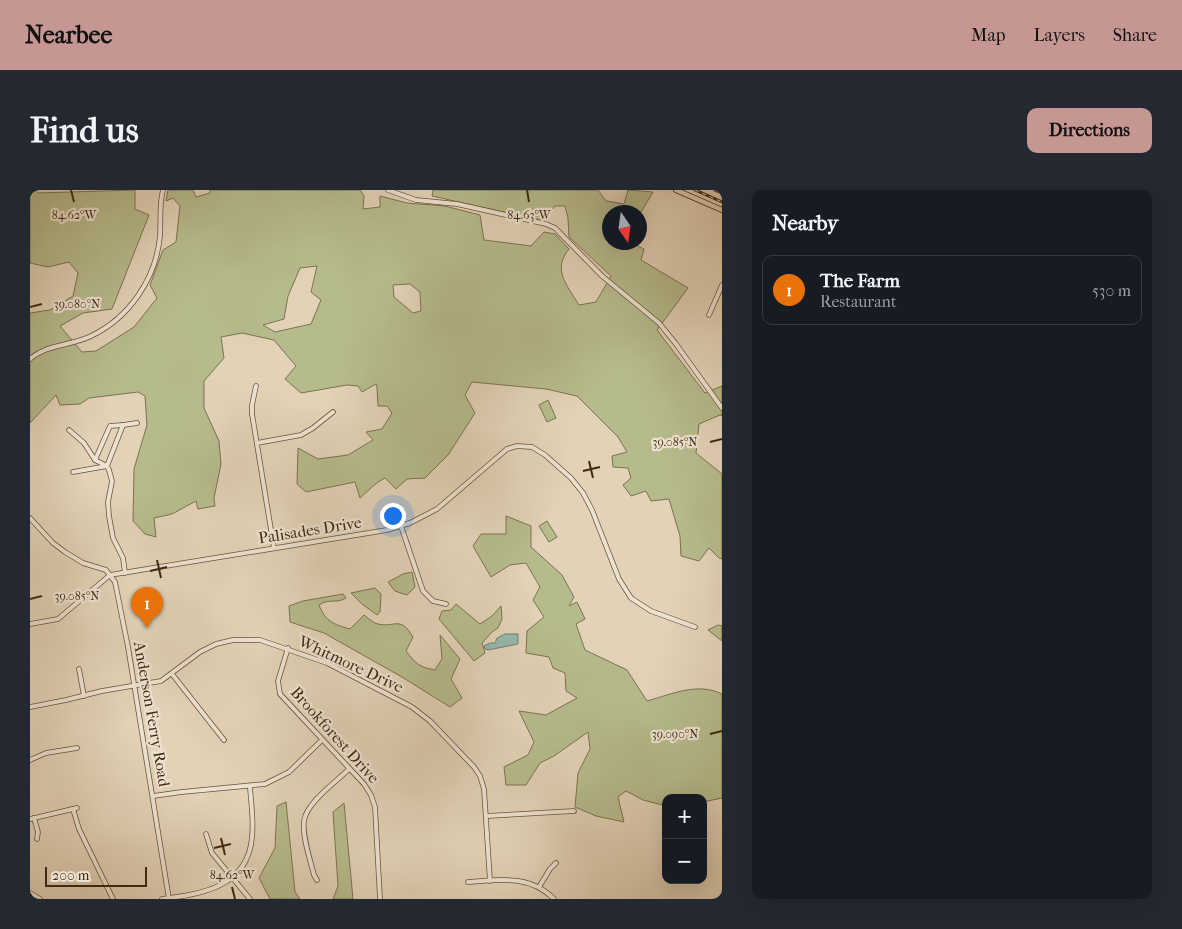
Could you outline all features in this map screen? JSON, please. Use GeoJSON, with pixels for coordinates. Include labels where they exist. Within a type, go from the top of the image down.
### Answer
{"type":"FeatureCollection","features":[{"type":"Feature","properties":{"kind":"main road"},"geometry":{"type":"LineString","coordinates":[[676,190],[722,210]]}},
{"type":"Feature","properties":{"kind":"street"},"geometry":{"type":"LineString","coordinates":[[30,359],[46,349],[78,342],[99,332],[115,321],[135,300],[150,275],[156,257],[160,236],[159,190]]}},
{"type":"Feature","properties":{"kind":"street"},"geometry":{"type":"LineString","coordinates":[[160,201],[163,190]]}},
{"type":"Feature","properties":{"kind":"street"},"geometry":{"type":"LineString","coordinates":[[388,190],[416,200],[457,204],[546,224],[555,228],[602,276],[659,323],[722,408]]}},
{"type":"Feature","properties":{"kind":"street"},"geometry":{"type":"LineString","coordinates":[[709,315],[722,285]]}},
{"type":"Feature","properties":{"kind":"street"},"geometry":{"type":"LineString","coordinates":[[256,386],[251,410],[274,548]]}},
{"type":"Feature","properties":{"kind":"street"},"geometry":{"type":"LineString","coordinates":[[257,443],[301,435],[333,412]]}},
{"type":"Feature","properties":{"kind":"street"},"geometry":{"type":"LineString","coordinates":[[123,424],[107,466],[112,481],[108,502],[110,523],[116,545],[123,558],[125,573]]}},
{"type":"Feature","properties":{"kind":"street"},"geometry":{"type":"LineString","coordinates":[[95,460],[110,426],[137,424]]}},
{"type":"Feature","properties":{"kind":"street"},"geometry":{"type":"LineString","coordinates":[[69,430],[84,443],[95,460],[107,466]]}},
{"type":"Feature","properties":{"kind":"street","name":"Palisades Drive"},"geometry":{"type":"LineString","coordinates":[[110,575],[401,526],[436,509],[507,449],[517,446],[532,447],[546,455],[571,478],[583,493],[592,510],[619,579],[631,598],[651,612],[695,627]]}},
{"type":"Feature","properties":{"kind":"street"},"geometry":{"type":"LineString","coordinates":[[73,472],[107,466]]}},
{"type":"Feature","properties":{"kind":"street"},"geometry":{"type":"LineString","coordinates":[[30,518],[53,543],[65,552],[83,563],[104,569],[110,575],[58,619],[30,624]]}},
{"type":"Feature","properties":{"kind":"street"},"geometry":{"type":"LineString","coordinates":[[401,526],[423,592],[433,601],[446,604]]}},
{"type":"Feature","properties":{"kind":"street","name":"Anderson Ferry Road"},"geometry":{"type":"LineString","coordinates":[[110,575],[115,582],[134,686],[169,899]]}},
{"type":"Feature","properties":{"kind":"street","name":"Whitmore Drive"},"geometry":{"type":"LineString","coordinates":[[30,706],[161,681],[200,652],[224,642],[250,639],[288,648],[327,663],[403,701],[421,714],[477,771],[484,789],[490,881]]}},
{"type":"Feature","properties":{"kind":"street","name":"Brookforest Drive"},"geometry":{"type":"LineString","coordinates":[[288,648],[279,676],[279,691],[285,701],[368,790],[373,801],[380,899]]}},
{"type":"Feature","properties":{"kind":"street"},"geometry":{"type":"LineString","coordinates":[[79,669],[84,696]]}},
{"type":"Feature","properties":{"kind":"street"},"geometry":{"type":"LineString","coordinates":[[172,674],[224,740]]}},
{"type":"Feature","properties":{"kind":"street"},"geometry":{"type":"LineString","coordinates":[[153,796],[266,784],[286,774],[322,740]]}},
{"type":"Feature","properties":{"kind":"street"},"geometry":{"type":"LineString","coordinates":[[30,760],[46,753],[76,748]]}},
{"type":"Feature","properties":{"kind":"street"},"geometry":{"type":"LineString","coordinates":[[317,880],[304,830],[304,818],[311,805],[350,769]]}},
{"type":"Feature","properties":{"kind":"street"},"geometry":{"type":"LineString","coordinates":[[162,899],[206,892],[218,887],[232,877],[247,858],[252,843],[253,829],[250,787]]}},
{"type":"Feature","properties":{"kind":"street"},"geometry":{"type":"LineString","coordinates":[[37,839],[38,832],[32,818],[75,808],[79,829],[113,899]]}},
{"type":"Feature","properties":{"kind":"street"},"geometry":{"type":"LineString","coordinates":[[486,816],[574,811]]}},
{"type":"Feature","properties":{"kind":"street"},"geometry":{"type":"LineString","coordinates":[[206,834],[212,853],[250,899]]}},
{"type":"Feature","properties":{"kind":"street"},"geometry":{"type":"LineString","coordinates":[[539,887],[556,863]]}},
{"type":"Feature","properties":{"kind":"street"},"geometry":{"type":"LineString","coordinates":[[468,882],[519,880],[539,887],[554,899]]}},
{"type":"Feature","properties":{"kind":"street"},"geometry":{"type":"LineString","coordinates":[[30,893],[40,899]]}},
{"type":"Feature","properties":{"kind":"green space"},"geometry":{"type":"Polygon","coordinates":[[[30,190],[35,190],[38,193],[135,190],[135,209],[149,215],[112,309],[83,313],[60,326],[82,352],[96,351],[134,327],[157,298],[150,285],[163,250],[176,242],[180,206],[173,198],[166,201],[168,190],[193,190],[196,197],[210,193],[210,190],[360,190],[364,196],[363,209],[380,207],[380,196],[407,203],[445,206],[480,215],[484,240],[531,246],[544,232],[555,234],[569,249],[562,264],[563,277],[579,305],[596,302],[611,276],[569,237],[565,206],[555,206],[544,221],[432,196],[433,190],[598,190],[606,201],[624,204],[628,190],[653,192],[645,205],[602,205],[602,250],[644,250],[641,260],[688,288],[657,330],[705,393],[722,386],[722,416],[720,415],[699,424],[696,453],[722,474],[722,559],[709,548],[699,561],[681,556],[680,536],[669,499],[651,501],[646,491],[631,496],[623,485],[631,478],[628,468],[613,467],[612,456],[627,452],[618,437],[577,396],[546,389],[472,382],[465,395],[475,413],[448,455],[425,478],[407,479],[396,489],[385,478],[375,484],[360,498],[355,482],[306,492],[297,484],[298,448],[318,459],[348,455],[373,440],[366,432],[382,429],[392,413],[387,406],[378,406],[376,384],[362,392],[358,386],[347,385],[301,393],[285,379],[296,366],[274,340],[242,333],[221,337],[224,358],[204,381],[204,408],[219,441],[221,464],[214,498],[215,506],[198,509],[196,501],[172,514],[154,518],[156,537],[145,534],[133,521],[134,469],[147,425],[145,396],[138,392],[89,398],[80,404],[60,405],[56,395],[30,423],[30,313],[50,310],[73,296],[78,273],[69,262],[48,267],[30,263],[30,190]],[[317,266],[300,268],[288,296],[284,319],[263,325],[275,332],[311,324],[321,300],[311,292],[317,266]],[[410,284],[393,285],[394,297],[413,313],[421,311],[420,292],[410,284]]]}},
{"type":"Feature","properties":{"kind":"green space"},"geometry":{"type":"Polygon","coordinates":[[[548,400],[556,418],[547,422],[539,405],[548,400]]]}},
{"type":"Feature","properties":{"kind":"green space"},"geometry":{"type":"Polygon","coordinates":[[[506,516],[531,526],[531,547],[562,575],[574,597],[569,606],[577,602],[585,619],[576,624],[585,650],[627,670],[647,701],[694,689],[704,689],[722,694],[722,798],[707,801],[707,794],[662,794],[662,805],[643,800],[626,791],[618,797],[624,822],[596,816],[575,807],[578,773],[590,749],[588,732],[554,756],[540,763],[526,785],[506,785],[504,767],[528,755],[534,742],[519,711],[546,715],[577,698],[566,691],[565,673],[553,668],[549,657],[526,653],[527,631],[544,617],[533,600],[540,587],[526,563],[510,565],[491,577],[473,546],[481,534],[506,534],[506,516]]]}},
{"type":"Feature","properties":{"kind":"green space"},"geometry":{"type":"Polygon","coordinates":[[[547,521],[557,537],[549,542],[539,526],[547,521]]]}},
{"type":"Feature","properties":{"kind":"green space"},"geometry":{"type":"Polygon","coordinates":[[[412,572],[415,587],[407,595],[395,591],[388,582],[403,574],[412,572]]]}},
{"type":"Feature","properties":{"kind":"green space"},"geometry":{"type":"Polygon","coordinates":[[[375,588],[381,594],[380,612],[377,615],[351,593],[375,588]]]}},
{"type":"Feature","properties":{"kind":"green space"},"geometry":{"type":"Polygon","coordinates":[[[343,594],[346,598],[319,605],[327,619],[350,629],[364,615],[372,622],[378,624],[401,624],[413,637],[406,651],[415,662],[425,668],[435,670],[442,659],[440,635],[460,659],[451,679],[462,698],[450,707],[402,677],[324,633],[290,622],[289,606],[303,601],[343,594]]]}},
{"type":"Feature","properties":{"kind":"green space"},"geometry":{"type":"Polygon","coordinates":[[[456,604],[480,624],[492,616],[501,606],[502,619],[498,628],[482,643],[485,653],[474,661],[439,619],[442,611],[451,610],[456,604]]]}},
{"type":"Feature","properties":{"kind":"green space"},"geometry":{"type":"Polygon","coordinates":[[[718,625],[722,626],[722,641],[708,630],[718,625]]]}},
{"type":"Feature","properties":{"kind":"green space"},"geometry":{"type":"Polygon","coordinates":[[[286,802],[295,892],[300,899],[270,899],[259,878],[275,848],[277,806],[286,802]]]}},
{"type":"Feature","properties":{"kind":"green space"},"geometry":{"type":"Polygon","coordinates":[[[344,803],[353,899],[333,899],[338,886],[333,812],[344,803]]]}},
{"type":"Feature","properties":{"kind":"water"},"geometry":{"type":"Polygon","coordinates":[[[505,634],[518,634],[518,644],[485,649],[484,646],[495,643],[497,638],[505,634]]]}},
{"type":"Feature","properties":{"kind":"railway"},"geometry":{"type":"LineString","coordinates":[[695,190],[722,202]]}},
{"type":"Feature","properties":{"kind":"railway"},"geometry":{"type":"LineString","coordinates":[[715,190],[722,193]]}},
{"type":"Feature","properties":{"kind":"place","name":"The Farm"},"geometry":{"type":"Point","coordinates":[147,628]}}]}
